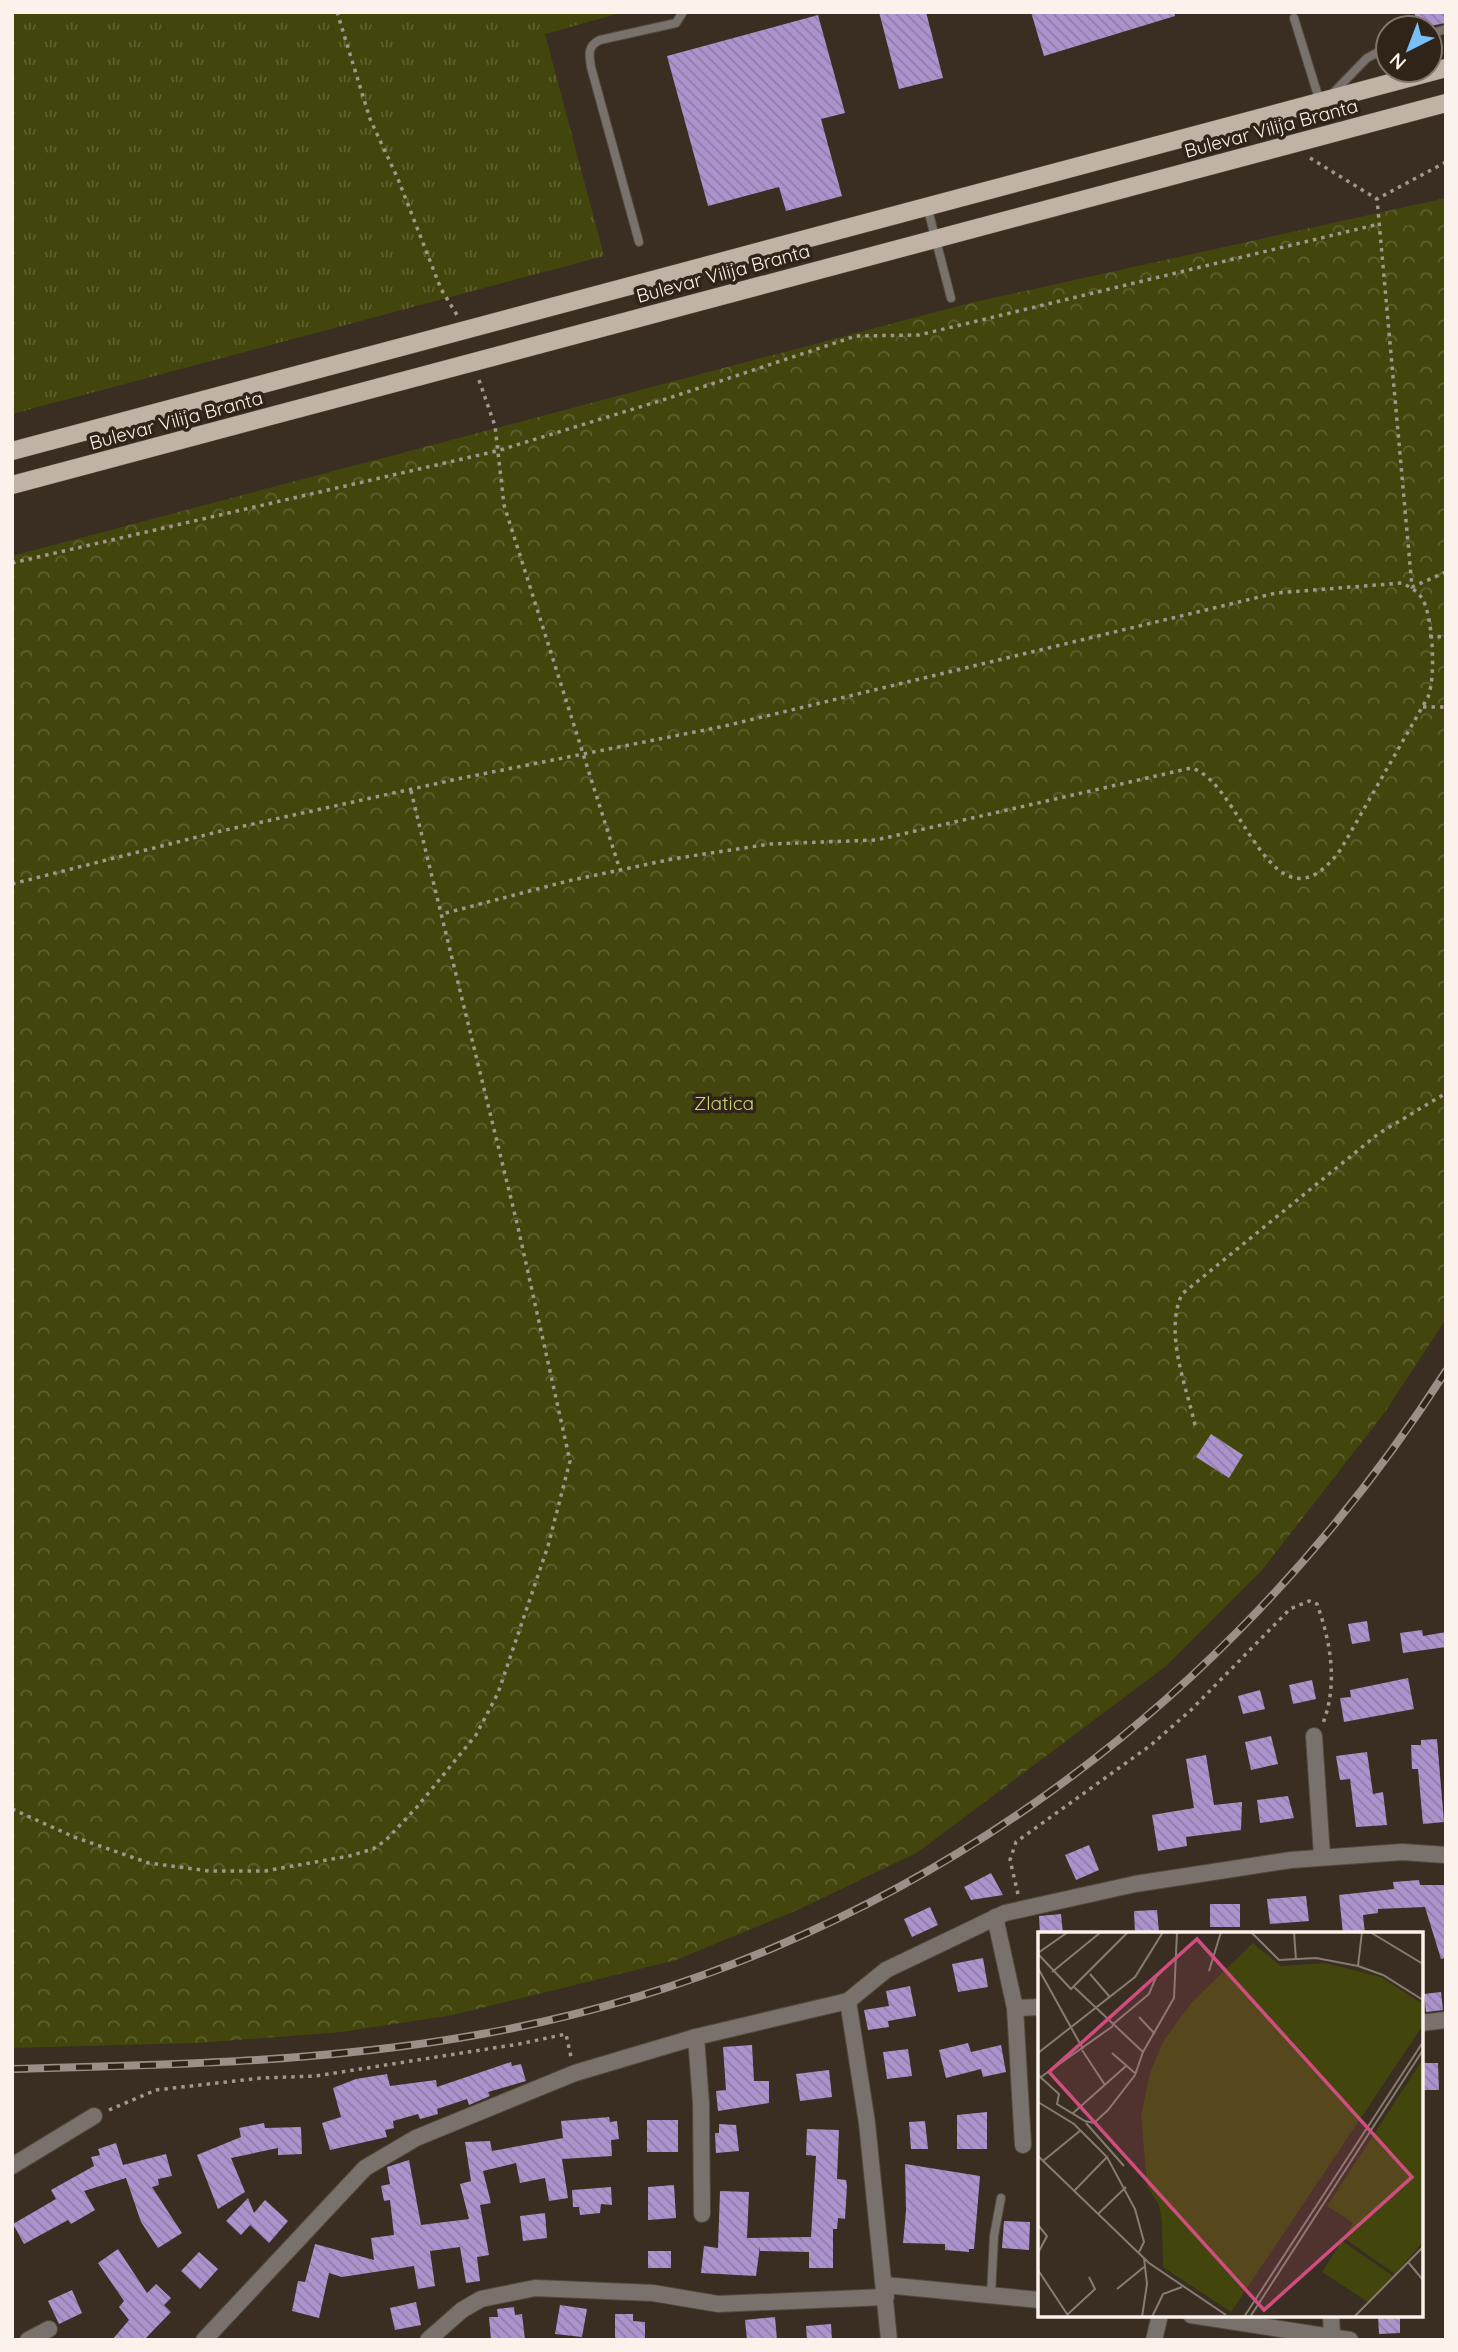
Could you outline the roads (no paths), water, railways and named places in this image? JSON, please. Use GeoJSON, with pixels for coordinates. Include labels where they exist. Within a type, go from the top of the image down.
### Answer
{"type":"FeatureCollection","features":[{"type":"Feature","properties":{"kind":"main road","name":"Bulevar Vilija Branta"},"geometry":{"type":"LineString","coordinates":[[12,451],[1446,68]]}},
{"type":"Feature","properties":{"kind":"main road","name":"Bulevar Vilija Branta"},"geometry":{"type":"LineString","coordinates":[[12,485],[1446,103]]}},
{"type":"Feature","properties":{"kind":"street"},"geometry":{"type":"LineString","coordinates":[[1314,1736],[1322,1856]]}},
{"type":"Feature","properties":{"kind":"street"},"geometry":{"type":"LineString","coordinates":[[204,2340],[365,2168],[416,2138],[575,2073],[696,2037],[848,2001],[886,1970],[995,1917],[1023,1909],[1135,1884],[1322,1856],[1402,1852],[1446,1855]]}},
{"type":"Feature","properties":{"kind":"street"},"geometry":{"type":"LineString","coordinates":[[995,1917],[1015,2008],[1023,2145]]}},
{"type":"Feature","properties":{"kind":"street"},"geometry":{"type":"LineString","coordinates":[[848,2001],[867,2123],[889,2340]]}},
{"type":"Feature","properties":{"kind":"street"},"geometry":{"type":"LineString","coordinates":[[1015,2008],[1038,2007]]}},
{"type":"Feature","properties":{"kind":"street"},"geometry":{"type":"LineString","coordinates":[[1423,2023],[1446,2020]]}},
{"type":"Feature","properties":{"kind":"street"},"geometry":{"type":"LineString","coordinates":[[696,2037],[701,2103],[702,2214]]}},
{"type":"Feature","properties":{"kind":"street"},"geometry":{"type":"LineString","coordinates":[[12,2166],[94,2116]]}},
{"type":"Feature","properties":{"kind":"street"},"geometry":{"type":"LineString","coordinates":[[428,2340],[462,2310],[481,2299],[534,2288],[653,2293],[718,2304],[886,2291],[1038,2300]]}},
{"type":"Feature","properties":{"kind":"street"},"geometry":{"type":"LineString","coordinates":[[1154,2340],[1160,2317]]}},
{"type":"Feature","properties":{"kind":"street"},"geometry":{"type":"LineString","coordinates":[[1204,2317],[1350,2340]]}},
{"type":"Feature","properties":{"kind":"street"},"geometry":{"type":"LineString","coordinates":[[1331,2317],[1332,2337]]}},
{"type":"Feature","properties":{"kind":"street"},"geometry":{"type":"LineString","coordinates":[[28,2340],[48,2329]]}},
{"type":"Feature","properties":{"kind":"lane"},"geometry":{"type":"LineString","coordinates":[[639,242],[591,67],[589,51],[593,43],[600,40],[676,23],[683,12]]}},
{"type":"Feature","properties":{"kind":"lane"},"geometry":{"type":"LineString","coordinates":[[1294,18],[1323,101],[1374,54]]}},
{"type":"Feature","properties":{"kind":"lane"},"geometry":{"type":"LineString","coordinates":[[927,206],[951,298]]}},
{"type":"Feature","properties":{"kind":"lane"},"geometry":{"type":"LineString","coordinates":[[991,2295],[993,2236],[1000,2198]]}},
{"type":"Feature","properties":{"kind":"railway"},"geometry":{"type":"LineString","coordinates":[[12,2069],[189,2064],[307,2056],[365,2051],[482,2034],[630,1999],[772,1948],[907,1883],[1033,1804],[1151,1713],[1259,1609],[1358,1495],[1446,1371]]}},
{"type":"Feature","properties":{"kind":"park label","name":"Zlatica"},"geometry":{"type":"Point","coordinates":[724,1103]}}]}
